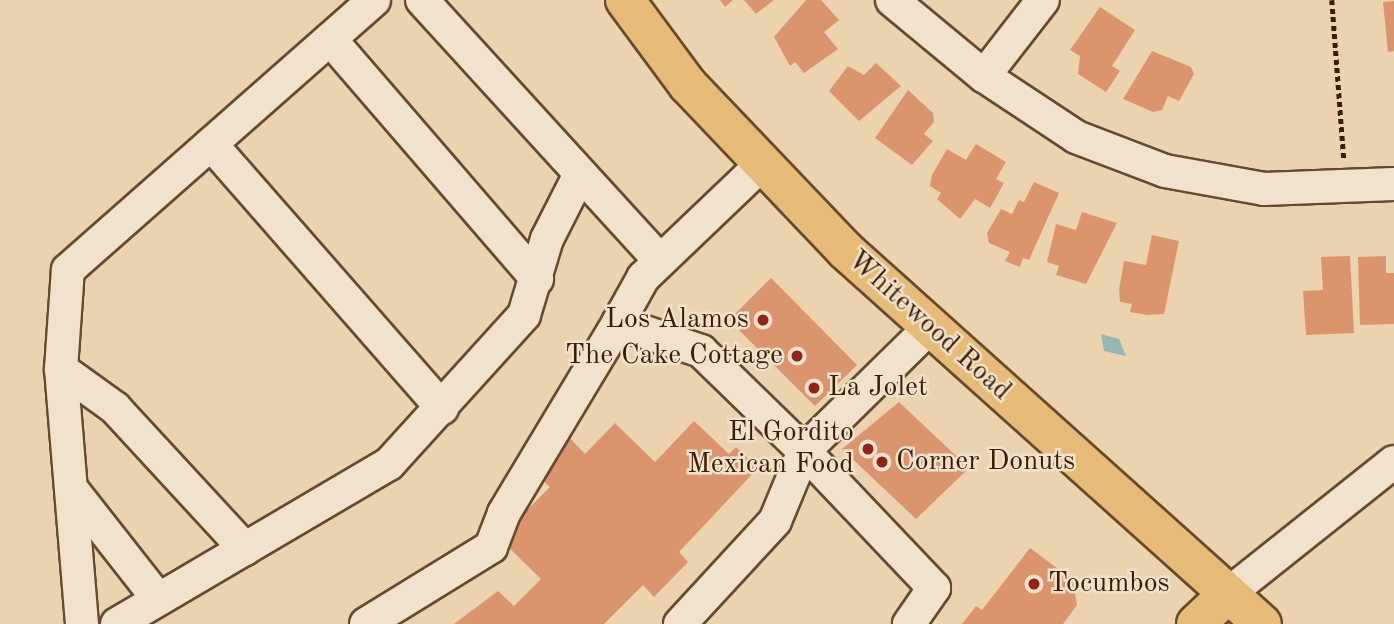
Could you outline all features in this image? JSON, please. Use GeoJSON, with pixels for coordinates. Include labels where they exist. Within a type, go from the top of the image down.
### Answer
{"type":"FeatureCollection","features":[{"type":"Feature","properties":{"kind":"main road","name":"Whitewood Road"},"geometry":{"type":"LineString","coordinates":[[625,0],[760,166],[930,327],[1262,624]]}},
{"type":"Feature","properties":{"kind":"main road"},"geometry":{"type":"LineString","coordinates":[[1196,624],[1228,594]]}},
{"type":"Feature","properties":{"kind":"street"},"geometry":{"type":"LineString","coordinates":[[82,624],[61,369],[68,270],[374,0]]}},
{"type":"Feature","properties":{"kind":"street"},"geometry":{"type":"LineString","coordinates":[[422,0],[579,176],[660,261]]}},
{"type":"Feature","properties":{"kind":"street"},"geometry":{"type":"LineString","coordinates":[[892,0],[984,76],[1076,137],[1165,171],[1264,190],[1346,190],[1394,184]]}},
{"type":"Feature","properties":{"kind":"street"},"geometry":{"type":"LineString","coordinates":[[984,76],[1043,0]]}},
{"type":"Feature","properties":{"kind":"street"},"geometry":{"type":"LineString","coordinates":[[330,38],[537,279]]}},
{"type":"Feature","properties":{"kind":"street"},"geometry":{"type":"LineString","coordinates":[[211,144],[442,408]]}},
{"type":"Feature","properties":{"kind":"street"},"geometry":{"type":"LineString","coordinates":[[366,624],[473,563],[491,547],[504,513],[618,323],[660,261],[760,166]]}},
{"type":"Feature","properties":{"kind":"street"},"geometry":{"type":"LineString","coordinates":[[117,624],[389,464],[524,315],[547,239],[579,176]]}},
{"type":"Feature","properties":{"kind":"street"},"geometry":{"type":"LineString","coordinates":[[618,323],[701,351],[804,451],[934,588],[909,624]]}},
{"type":"Feature","properties":{"kind":"street"},"geometry":{"type":"LineString","coordinates":[[680,624],[775,521],[804,451],[930,327]]}},
{"type":"Feature","properties":{"kind":"street"},"geometry":{"type":"LineString","coordinates":[[61,369],[115,408],[245,549]]}},
{"type":"Feature","properties":{"kind":"street"},"geometry":{"type":"LineString","coordinates":[[1228,594],[1394,461]]}},
{"type":"Feature","properties":{"kind":"street"},"geometry":{"type":"LineString","coordinates":[[71,488],[158,599]]}},
{"type":"Feature","properties":{"kind":"path"},"geometry":{"type":"LineString","coordinates":[[1332,0],[1346,190]]}},
{"type":"Feature","properties":{"kind":"water"},"geometry":{"type":"Polygon","coordinates":[[[1101,334],[1119,339],[1126,356],[1104,351],[1101,334]]]}},
{"type":"Feature","properties":{"kind":"building"},"geometry":{"type":"Polygon","coordinates":[[[720,0],[733,0],[725,7],[720,0]]]}},
{"type":"Feature","properties":{"kind":"building"},"geometry":{"type":"Polygon","coordinates":[[[744,0],[774,0],[756,14],[744,0]]]}},
{"type":"Feature","properties":{"kind":"building"},"geometry":{"type":"Polygon","coordinates":[[[806,0],[821,0],[839,20],[824,32],[838,49],[804,73],[795,62],[790,66],[774,37],[806,0]]]}},
{"type":"Feature","properties":{"kind":"building"},"geometry":{"type":"Polygon","coordinates":[[[1394,1],[1394,51],[1388,52],[1383,2],[1394,1]]]}},
{"type":"Feature","properties":{"kind":"building"},"geometry":{"type":"Polygon","coordinates":[[[1100,7],[1135,30],[1112,66],[1120,71],[1106,92],[1078,74],[1080,56],[1070,50],[1100,7]]]}},
{"type":"Feature","properties":{"kind":"building"},"geometry":{"type":"Polygon","coordinates":[[[1152,51],[1191,67],[1194,74],[1179,101],[1168,96],[1162,110],[1153,112],[1123,99],[1152,51]]]}},
{"type":"Feature","properties":{"kind":"building"},"geometry":{"type":"Polygon","coordinates":[[[876,63],[901,86],[859,121],[829,91],[848,66],[864,75],[876,63]]]}},
{"type":"Feature","properties":{"kind":"building"},"geometry":{"type":"Polygon","coordinates":[[[908,90],[933,113],[934,122],[924,134],[933,141],[912,165],[875,138],[908,90]]]}},
{"type":"Feature","properties":{"kind":"building"},"geometry":{"type":"Polygon","coordinates":[[[976,144],[1006,162],[996,179],[1004,183],[990,208],[975,199],[960,219],[937,199],[941,193],[930,186],[932,175],[947,149],[966,160],[976,144]]]}},
{"type":"Feature","properties":{"kind":"building"},"geometry":{"type":"Polygon","coordinates":[[[1034,182],[1059,193],[1029,260],[1023,258],[1020,267],[1005,261],[1010,252],[989,243],[987,233],[1001,209],[1012,214],[1019,200],[1024,202],[1034,182]]]}},
{"type":"Feature","properties":{"kind":"building"},"geometry":{"type":"Polygon","coordinates":[[[1082,212],[1117,223],[1086,284],[1056,275],[1059,266],[1047,262],[1056,224],[1076,230],[1082,212]]]}},
{"type":"Feature","properties":{"kind":"building"},"geometry":{"type":"Polygon","coordinates":[[[1152,235],[1179,241],[1164,314],[1148,315],[1130,312],[1132,304],[1120,302],[1119,290],[1124,261],[1146,265],[1152,235]]]}},
{"type":"Feature","properties":{"kind":"building"},"geometry":{"type":"Polygon","coordinates":[[[1350,256],[1354,333],[1306,335],[1303,291],[1323,290],[1321,257],[1350,256]]]}},
{"type":"Feature","properties":{"kind":"building"},"geometry":{"type":"Polygon","coordinates":[[[1386,256],[1386,273],[1394,273],[1394,324],[1360,325],[1358,257],[1386,256]]]}},
{"type":"Feature","properties":{"kind":"building"},"geometry":{"type":"Polygon","coordinates":[[[771,278],[857,365],[815,406],[729,320],[771,278]]]}},
{"type":"Feature","properties":{"kind":"building"},"geometry":{"type":"Polygon","coordinates":[[[899,402],[969,468],[916,519],[842,449],[899,402]]]}},
{"type":"Feature","properties":{"kind":"building"},"geometry":{"type":"Polygon","coordinates":[[[694,421],[729,454],[736,447],[758,468],[679,552],[688,562],[654,597],[643,585],[604,624],[454,624],[498,591],[514,606],[541,579],[499,538],[550,487],[533,471],[568,436],[585,454],[615,423],[655,462],[694,421]]]}},
{"type":"Feature","properties":{"kind":"building"},"geometry":{"type":"Polygon","coordinates":[[[1030,548],[1073,580],[1077,605],[1063,624],[962,624],[976,606],[982,610],[1030,548]]]}},
{"type":"Feature","properties":{"kind":"place","name":"Los Alamos"},"geometry":{"type":"Point","coordinates":[763,320]}},
{"type":"Feature","properties":{"kind":"place","name":"The Cake Cottage"},"geometry":{"type":"Point","coordinates":[797,356]}},
{"type":"Feature","properties":{"kind":"place","name":"La Jolet"},"geometry":{"type":"Point","coordinates":[814,388]}},
{"type":"Feature","properties":{"kind":"place","name":"El Gordito Mexican Food"},"geometry":{"type":"Point","coordinates":[868,449]}},
{"type":"Feature","properties":{"kind":"place","name":"Corner Donuts"},"geometry":{"type":"Point","coordinates":[882,462]}},
{"type":"Feature","properties":{"kind":"place","name":"Tocumbos"},"geometry":{"type":"Point","coordinates":[1034,584]}}]}
